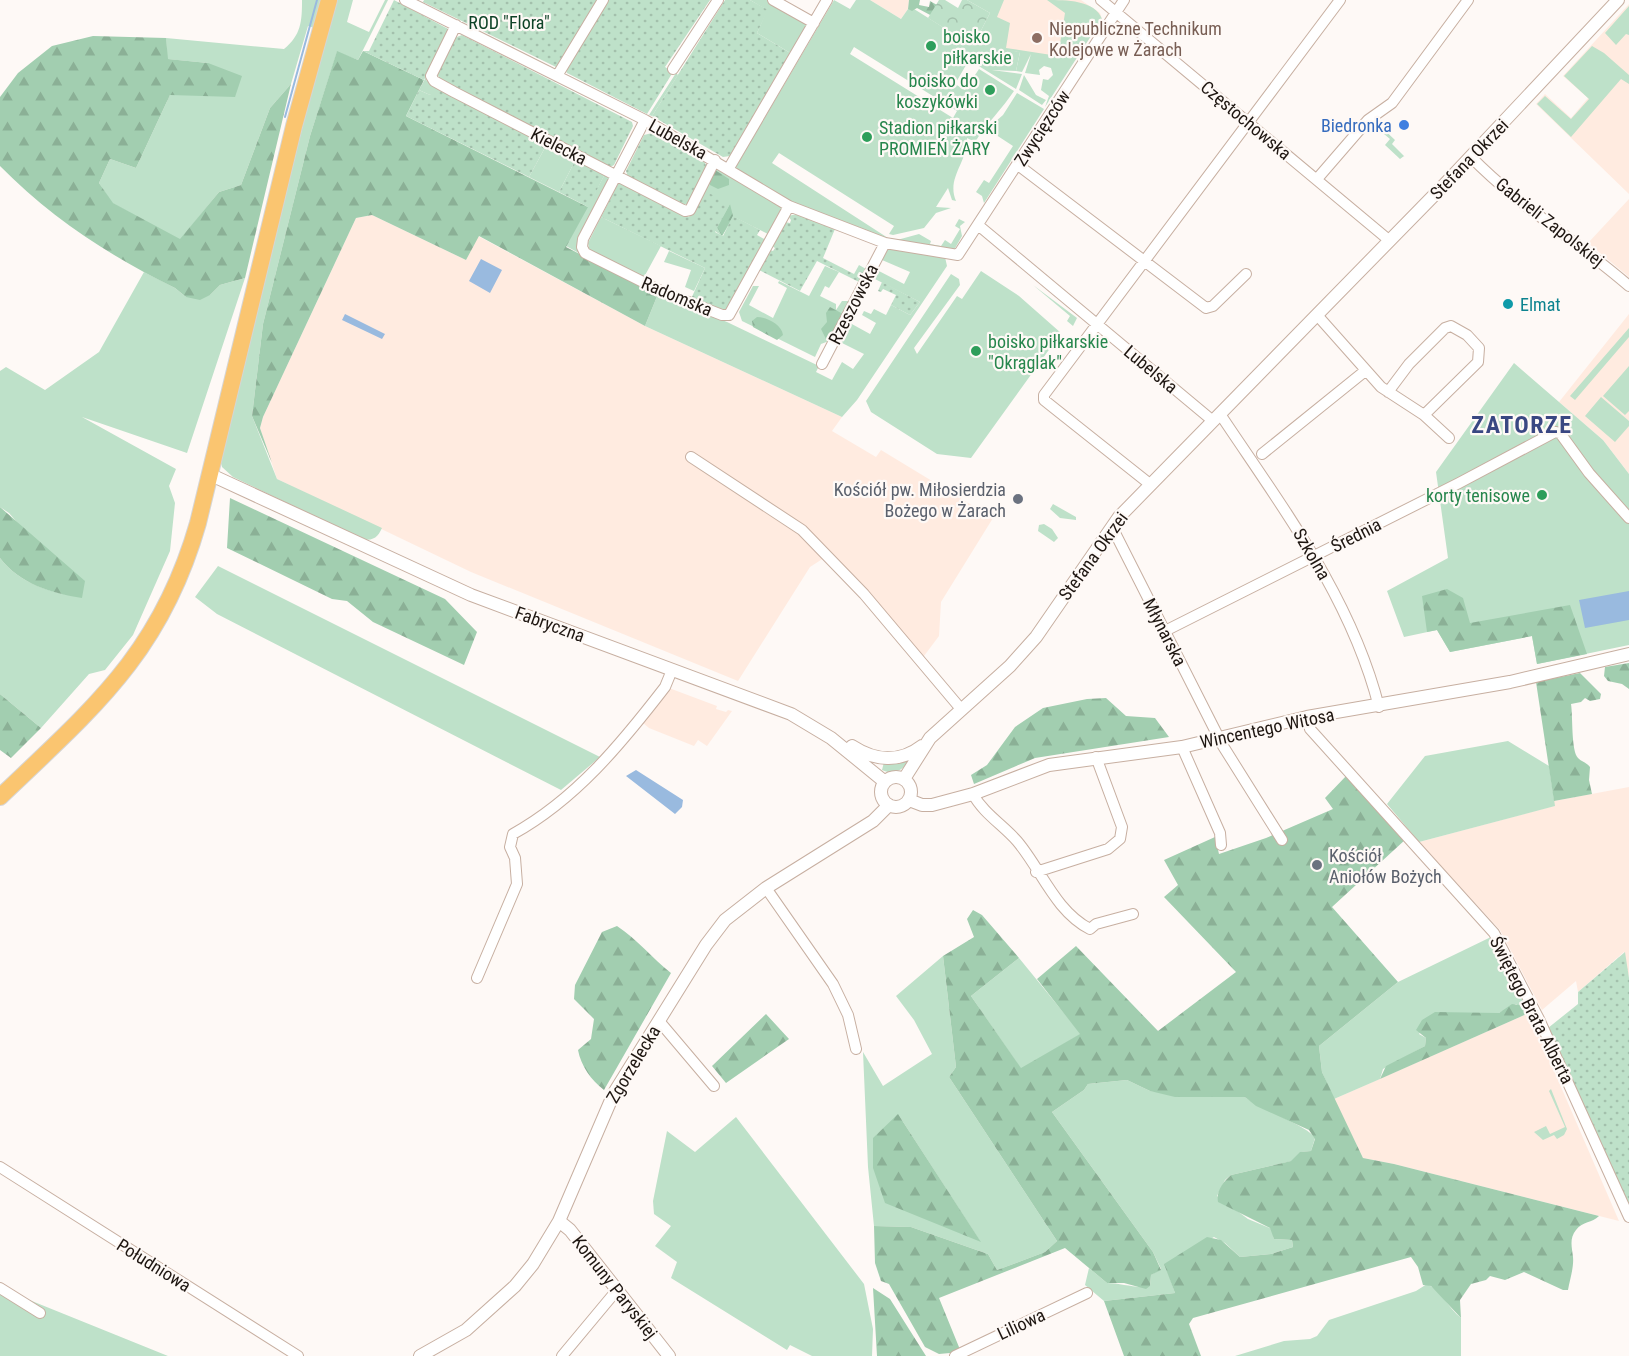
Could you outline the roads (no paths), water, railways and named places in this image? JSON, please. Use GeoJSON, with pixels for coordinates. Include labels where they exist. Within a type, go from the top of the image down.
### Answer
{"type":"FeatureCollection","features":[{"type":"Feature","properties":{"kind":"main road"},"geometry":{"type":"LineString","coordinates":[[0,797],[91,710],[142,649],[182,572],[209,474],[294,126],[329,0]]}},
{"type":"Feature","properties":{"kind":"street","name":"Lubelska"},"geometry":{"type":"LineString","coordinates":[[405,0],[645,120],[729,168],[789,206],[885,243],[958,255]]}},
{"type":"Feature","properties":{"kind":"street"},"geometry":{"type":"LineString","coordinates":[[557,76],[603,0]]}},
{"type":"Feature","properties":{"kind":"street"},"geometry":{"type":"LineString","coordinates":[[673,69],[718,0]]}},
{"type":"Feature","properties":{"kind":"street"},"geometry":{"type":"LineString","coordinates":[[773,0],[814,23]]}},
{"type":"Feature","properties":{"kind":"street"},"geometry":{"type":"LineString","coordinates":[[729,168],[827,0]]}},
{"type":"Feature","properties":{"kind":"street","name":"Częstochowska"},"geometry":{"type":"LineString","coordinates":[[1101,0],[1116,10],[1390,241]]}},
{"type":"Feature","properties":{"kind":"street","name":"Zwycięzców"},"geometry":{"type":"LineString","coordinates":[[958,255],[1124,0]]}},
{"type":"Feature","properties":{"kind":"street"},"geometry":{"type":"LineString","coordinates":[[1151,485],[1044,400],[1044,395],[1339,0]]}},
{"type":"Feature","properties":{"kind":"street"},"geometry":{"type":"LineString","coordinates":[[1317,179],[1368,120],[1392,103],[1468,0]]}},
{"type":"Feature","properties":{"kind":"street","name":"Stefana Okrzei"},"geometry":{"type":"LineString","coordinates":[[904,779],[926,744],[961,709],[1010,666],[1035,637],[1112,527],[1472,157],[1618,0]]}},
{"type":"Feature","properties":{"kind":"street","name":"Kielecka"},"geometry":{"type":"LineString","coordinates":[[456,25],[431,76],[433,80],[616,176],[687,211],[715,160]]}},
{"type":"Feature","properties":{"kind":"street"},"geometry":{"type":"LineString","coordinates":[[616,176],[645,120]]}},
{"type":"Feature","properties":{"kind":"street","name":"Gabrieli Zapolskiej"},"geometry":{"type":"LineString","coordinates":[[1472,157],[1516,200],[1582,246],[1629,286]]}},
{"type":"Feature","properties":{"kind":"street"},"geometry":{"type":"LineString","coordinates":[[1018,165],[1206,308],[1213,306],[1246,274]]}},
{"type":"Feature","properties":{"kind":"street","name":"Radomska"},"geometry":{"type":"LineString","coordinates":[[616,176],[583,239],[582,247],[585,253],[663,292],[722,315],[729,315],[789,206]]}},
{"type":"Feature","properties":{"kind":"street","name":"Lubelska"},"geometry":{"type":"LineString","coordinates":[[978,225],[1096,323],[1217,418]]}},
{"type":"Feature","properties":{"kind":"street","name":"Rzeszowska"},"geometry":{"type":"LineString","coordinates":[[822,364],[885,243]]}},
{"type":"Feature","properties":{"kind":"street"},"geometry":{"type":"LineString","coordinates":[[1317,315],[1365,371],[1388,392],[1424,415],[1449,438]]}},
{"type":"Feature","properties":{"kind":"street"},"geometry":{"type":"LineString","coordinates":[[1388,392],[1409,364],[1446,327],[1453,327],[1467,335],[1478,344],[1478,362],[1424,415]]}},
{"type":"Feature","properties":{"kind":"street"},"geometry":{"type":"LineString","coordinates":[[1262,454],[1365,371]]}},
{"type":"Feature","properties":{"kind":"street","name":"Szkolna"},"geometry":{"type":"LineString","coordinates":[[1217,418],[1315,556],[1363,652],[1379,706]]}},
{"type":"Feature","properties":{"kind":"street","name":"Średnia"},"geometry":{"type":"LineString","coordinates":[[1165,631],[1555,432],[1560,433],[1589,473],[1629,518]]}},
{"type":"Feature","properties":{"kind":"street"},"geometry":{"type":"LineString","coordinates":[[691,457],[802,530],[864,594],[961,709]]}},
{"type":"Feature","properties":{"kind":"street","name":"Fabryczna"},"geometry":{"type":"LineString","coordinates":[[209,474],[471,595],[791,714],[828,736],[885,782]]}},
{"type":"Feature","properties":{"kind":"street","name":"Młynarska"},"geometry":{"type":"LineString","coordinates":[[1112,527],[1218,738],[1282,840]]}},
{"type":"Feature","properties":{"kind":"street","name":"Wincentego Witosa"},"geometry":{"type":"LineString","coordinates":[[909,800],[922,805],[932,805],[973,794],[1049,765],[1182,747],[1307,717],[1510,682],[1629,654]]}},
{"type":"Feature","properties":{"kind":"street"},"geometry":{"type":"LineString","coordinates":[[477,978],[517,884],[515,858],[510,847],[513,834],[561,801],[589,777],[653,703],[672,670]]}},
{"type":"Feature","properties":{"kind":"street","name":"Świętego Brata Alberta"},"geometry":{"type":"LineString","coordinates":[[1307,717],[1310,729],[1494,933],[1539,1019],[1629,1217]]}},
{"type":"Feature","properties":{"kind":"street"},"geometry":{"type":"LineString","coordinates":[[828,736],[842,740],[862,753],[881,758],[905,755],[926,744]]}},
{"type":"Feature","properties":{"kind":"street"},"geometry":{"type":"LineString","coordinates":[[1182,747],[1220,833],[1221,845]]}},
{"type":"Feature","properties":{"kind":"street"},"geometry":{"type":"LineString","coordinates":[[1036,872],[1108,849],[1120,839],[1122,827],[1096,757]]}},
{"type":"Feature","properties":{"kind":"street"},"geometry":{"type":"LineString","coordinates":[[894,777],[904,779],[910,786],[909,800],[902,806],[889,805],[881,794],[885,782],[894,777]]}},
{"type":"Feature","properties":{"kind":"street"},"geometry":{"type":"LineString","coordinates":[[973,794],[978,802],[1018,842],[1046,887],[1082,924],[1090,929],[1096,924],[1133,914]]}},
{"type":"Feature","properties":{"kind":"street","name":"Zgorzelecka"},"geometry":{"type":"LineString","coordinates":[[420,1356],[466,1330],[493,1308],[533,1264],[559,1221],[614,1093],[725,920],[765,888],[853,834],[882,813],[889,805]]}},
{"type":"Feature","properties":{"kind":"street"},"geometry":{"type":"LineString","coordinates":[[765,888],[833,984],[848,1016],[856,1049]]}},
{"type":"Feature","properties":{"kind":"street"},"geometry":{"type":"LineString","coordinates":[[659,1021],[714,1086]]}},
{"type":"Feature","properties":{"kind":"street","name":"Południowa"},"geometry":{"type":"LineString","coordinates":[[0,1167],[298,1356]]}},
{"type":"Feature","properties":{"kind":"street","name":"Komuny Paryskiej"},"geometry":{"type":"LineString","coordinates":[[559,1221],[570,1230],[669,1356]]}},
{"type":"Feature","properties":{"kind":"street"},"geometry":{"type":"LineString","coordinates":[[0,1288],[40,1313]]}},
{"type":"Feature","properties":{"kind":"street"},"geometry":{"type":"LineString","coordinates":[[562,1356],[617,1290]]}},
{"type":"Feature","properties":{"kind":"street","name":"Liliowa"},"geometry":{"type":"LineString","coordinates":[[954,1356],[1087,1293]]}},
{"type":"Feature","properties":{"kind":"water"},"geometry":{"type":"Polygon","coordinates":[[[481,259],[502,270],[490,293],[469,281],[481,259]]]}},
{"type":"Feature","properties":{"kind":"water"},"geometry":{"type":"Polygon","coordinates":[[[345,314],[385,334],[382,339],[342,320],[345,314]]]}},
{"type":"Feature","properties":{"kind":"water"},"geometry":{"type":"Polygon","coordinates":[[[1629,591],[1629,620],[1585,628],[1579,600],[1629,591]]]}},
{"type":"Feature","properties":{"kind":"water"},"geometry":{"type":"Polygon","coordinates":[[[636,770],[683,800],[682,807],[675,814],[626,776],[636,770]]]}},
{"type":"Feature","properties":{"kind":"waterway"},"geometry":{"type":"LineString","coordinates":[[285,117],[317,0]]}},
{"type":"Feature","properties":{"kind":"place","name":"Niepubliczne Technikum Kolejowe w Żarach"},"geometry":{"type":"Point","coordinates":[1037,38]}},
{"type":"Feature","properties":{"kind":"place","name":"boisko piłkarskie"},"geometry":{"type":"Point","coordinates":[931,46]}},
{"type":"Feature","properties":{"kind":"place","name":"boisko do koszykówki"},"geometry":{"type":"Point","coordinates":[990,90]}},
{"type":"Feature","properties":{"kind":"place","name":"Biedronka"},"geometry":{"type":"Point","coordinates":[1404,125]}},
{"type":"Feature","properties":{"kind":"place","name":"Stadion piłkarski PROMIEŃ ŻARY"},"geometry":{"type":"Point","coordinates":[867,137]}},
{"type":"Feature","properties":{"kind":"place","name":"Elmat"},"geometry":{"type":"Point","coordinates":[1508,304]}},
{"type":"Feature","properties":{"kind":"place","name":"boisko piłkarskie \"Okrąglak\""},"geometry":{"type":"Point","coordinates":[976,351]}},
{"type":"Feature","properties":{"kind":"place","name":"korty tenisowe"},"geometry":{"type":"Point","coordinates":[1542,495]}},
{"type":"Feature","properties":{"kind":"place","name":"Kościół pw. Miłosierdzia Bożego w Żarach"},"geometry":{"type":"Point","coordinates":[1018,499]}},
{"type":"Feature","properties":{"kind":"place","name":"Kościół Aniołów Bożych"},"geometry":{"type":"Point","coordinates":[1317,865]}},
{"type":"Feature","properties":{"kind":"district","name":"ZATORZE"},"geometry":{"type":"Point","coordinates":[1522,425]}},
{"type":"Feature","properties":{"kind":"park label","name":"ROD \"Flora\""},"geometry":{"type":"Point","coordinates":[509,22]}}]}
